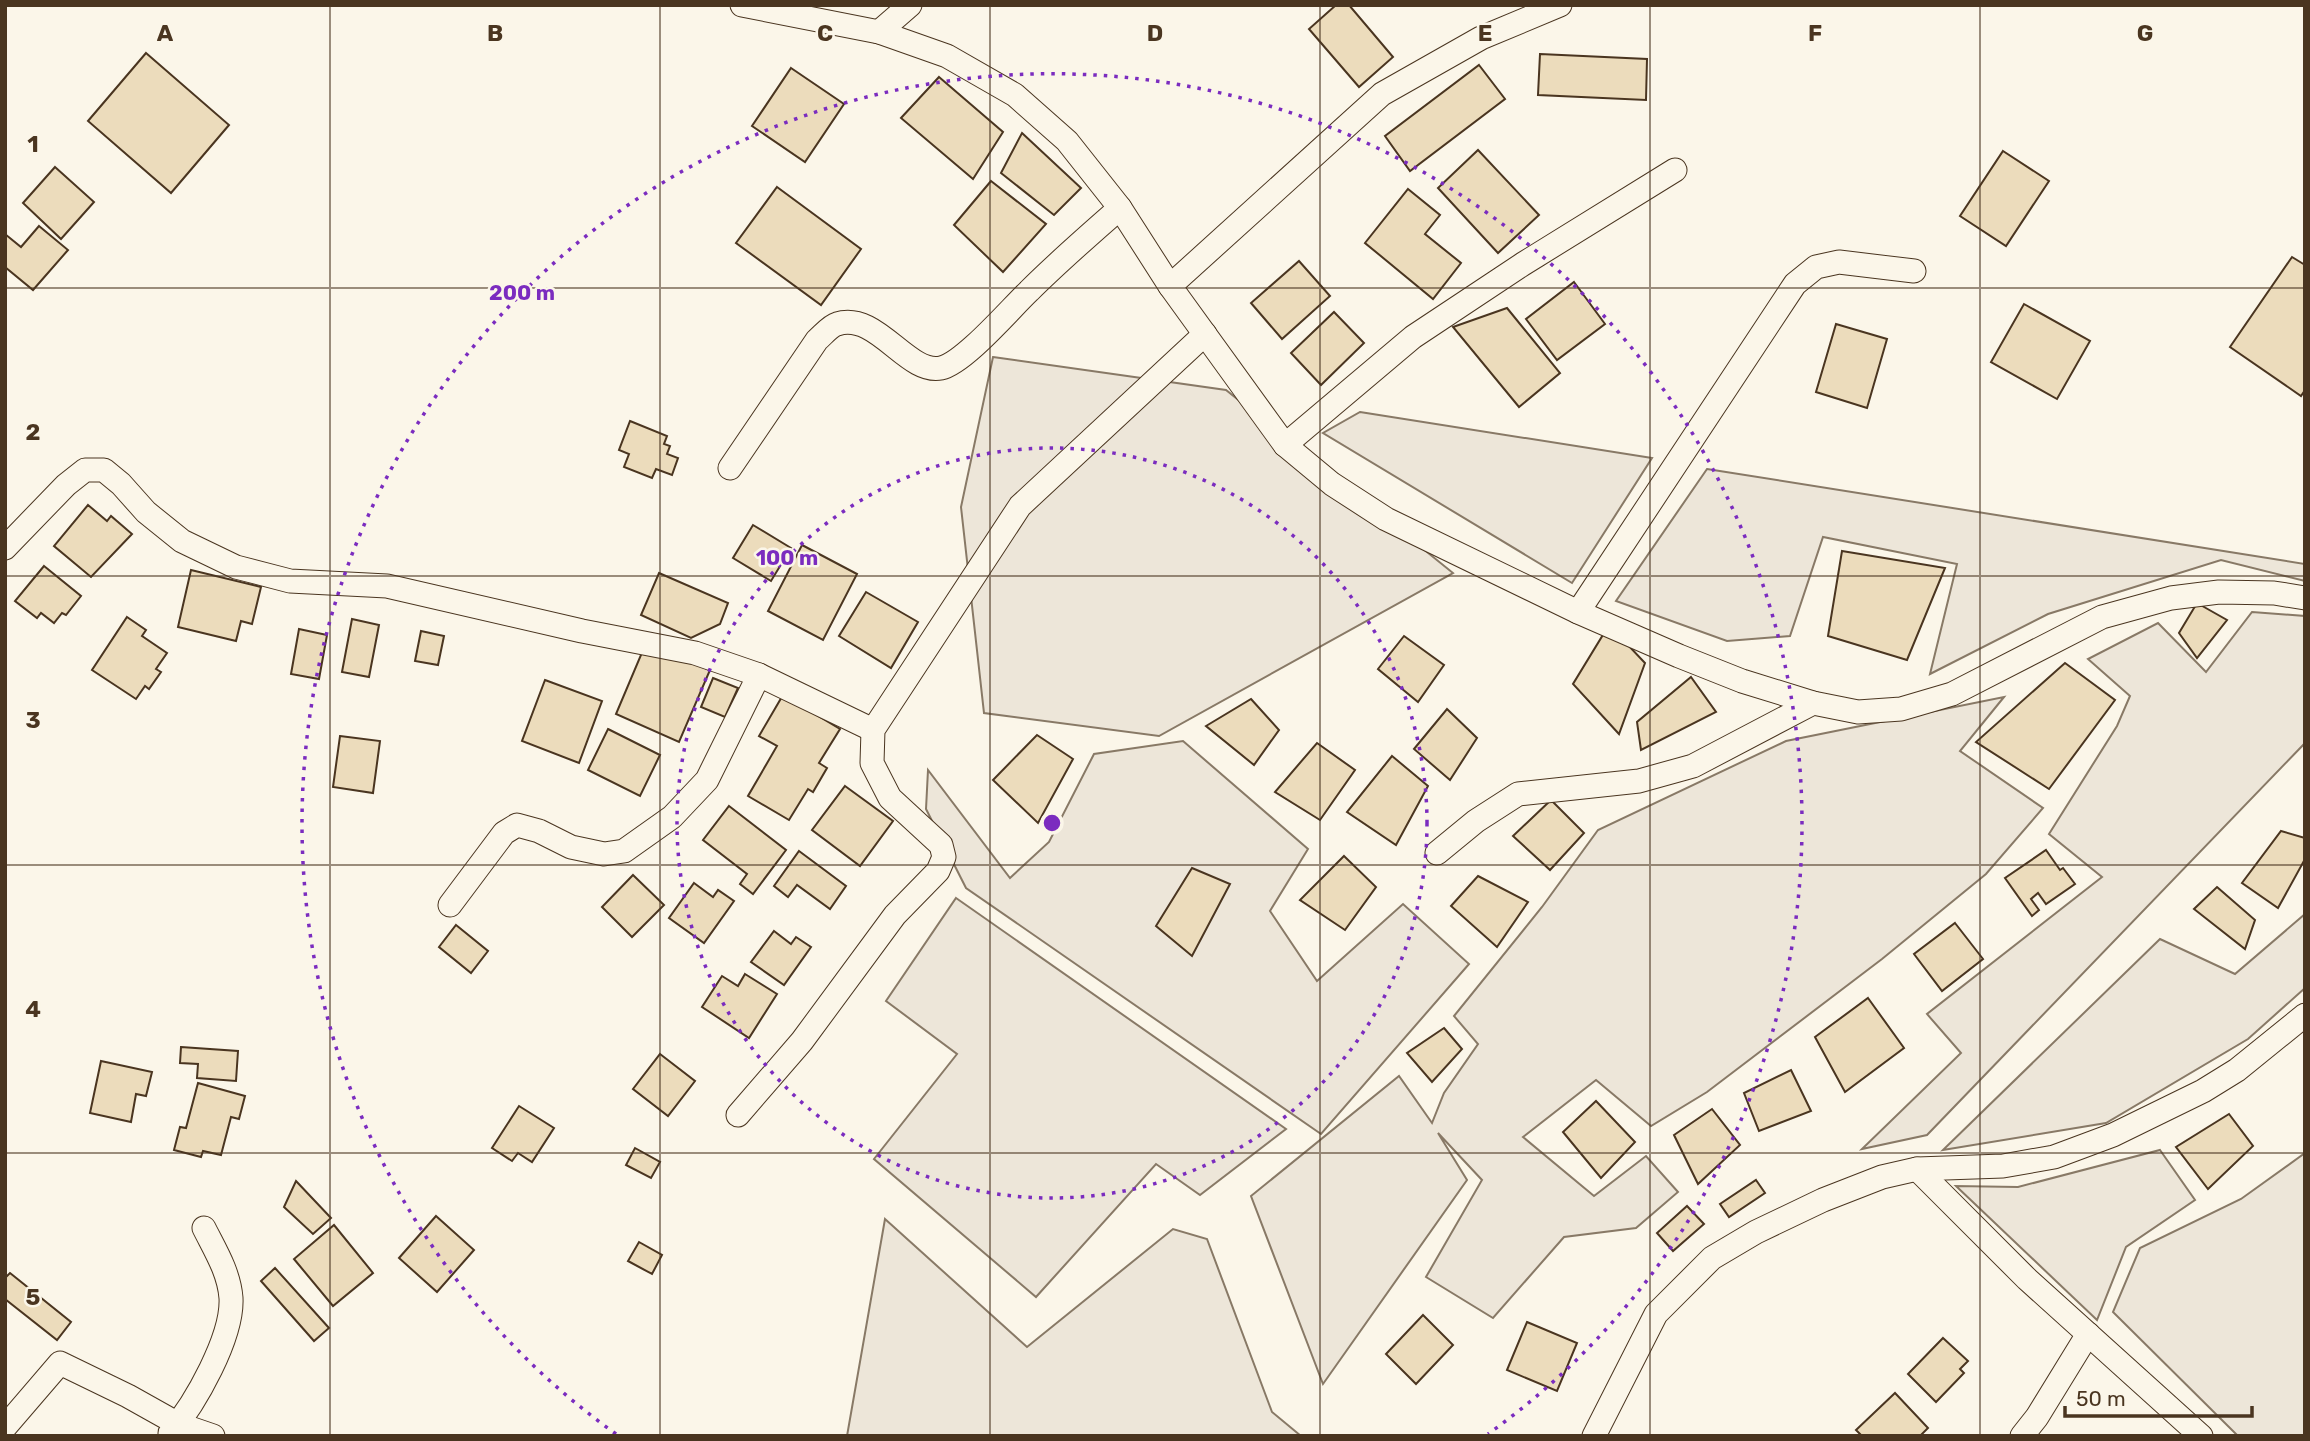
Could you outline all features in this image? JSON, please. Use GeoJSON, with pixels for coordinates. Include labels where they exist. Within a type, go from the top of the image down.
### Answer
{"type":"FeatureCollection","features":[{"type":"Feature","properties":{"kind":"street"},"geometry":{"type":"LineString","coordinates":[[742,5],[879,32],[947,56],[1015,95],[1067,141],[1120,208],[1170,286],[1285,444],[1332,484],[1386,519],[1578,611],[1742,681],[1813,703],[1858,712],[1901,709],[1952,694],[2102,617],[2171,598],[2219,592],[2274,593],[2305,598]]}},
{"type":"Feature","properties":{"kind":"street"},"geometry":{"type":"LineString","coordinates":[[879,32],[910,5]]}},
{"type":"Feature","properties":{"kind":"street"},"geometry":{"type":"LineString","coordinates":[[1170,286],[1382,93],[1481,38],[1560,5]]}},
{"type":"Feature","properties":{"kind":"street"},"geometry":{"type":"LineString","coordinates":[[1285,444],[1413,337],[1523,264],[1675,170]]}},
{"type":"Feature","properties":{"kind":"street"},"geometry":{"type":"LineString","coordinates":[[730,468],[817,340],[835,324],[853,321],[879,334],[918,364],[940,368],[960,358],[1030,289],[1120,208]]}},
{"type":"Feature","properties":{"kind":"street"},"geometry":{"type":"LineString","coordinates":[[1578,611],[1795,284],[1816,268],[1839,262],[1914,271]]}},
{"type":"Feature","properties":{"kind":"street"},"geometry":{"type":"LineString","coordinates":[[738,1115],[802,1041],[895,915],[938,871],[944,857],[941,845],[890,799],[872,763],[873,730],[1020,506],[1205,334]]}},
{"type":"Feature","properties":{"kind":"street"},"geometry":{"type":"LineString","coordinates":[[5,548],[66,485],[85,470],[104,470],[121,484],[146,512],[182,541],[236,567],[290,581],[387,586],[582,631],[695,653],[759,675],[873,730]]}},
{"type":"Feature","properties":{"kind":"street"},"geometry":{"type":"LineString","coordinates":[[450,905],[504,833],[517,825],[539,831],[571,847],[604,854],[624,851],[662,824],[707,780],[759,675]]}},
{"type":"Feature","properties":{"kind":"street"},"geometry":{"type":"LineString","coordinates":[[1437,853],[1476,821],[1518,794],[1639,781],[1693,766],[1813,703]]}},
{"type":"Feature","properties":{"kind":"street"},"geometry":{"type":"LineString","coordinates":[[1594,1436],[1656,1314],[1713,1258],[1756,1232],[1823,1199],[1882,1177],[1917,1169],[2003,1166],[2054,1157],[2113,1135],[2203,1091],[2237,1070],[2305,1015]]}},
{"type":"Feature","properties":{"kind":"street"},"geometry":{"type":"LineString","coordinates":[[1917,1169],[2027,1279],[2201,1436]]}},
{"type":"Feature","properties":{"kind":"street"},"geometry":{"type":"LineString","coordinates":[[173,1430],[206,1379],[226,1327],[231,1299],[227,1273],[204,1228]]}},
{"type":"Feature","properties":{"kind":"street"},"geometry":{"type":"LineString","coordinates":[[2022,1436],[2037,1417],[2088,1334]]}},
{"type":"Feature","properties":{"kind":"street"},"geometry":{"type":"LineString","coordinates":[[5,1427],[60,1363],[128,1396],[173,1430],[213,1436]]}},
{"type":"Feature","properties":{"kind":"shaded area"},"geometry":{"type":"Polygon","coordinates":[[[993,357],[1226,390],[1453,573],[1159,736],[984,713],[961,507],[993,357]]]}},
{"type":"Feature","properties":{"kind":"shaded area"},"geometry":{"type":"Polygon","coordinates":[[[1360,412],[1652,458],[1572,583],[1323,433],[1360,412]]]}},
{"type":"Feature","properties":{"kind":"shaded area"},"geometry":{"type":"Polygon","coordinates":[[[1707,469],[2305,564],[2305,581],[2221,560],[2048,614],[1930,674],[1957,564],[1823,537],[1790,636],[1727,641],[1616,601],[1707,469]]]}},
{"type":"Feature","properties":{"kind":"shaded area"},"geometry":{"type":"Polygon","coordinates":[[[2252,612],[2305,616],[2305,743],[1927,1135],[1862,1149],[1961,1053],[1927,1014],[2102,877],[2049,834],[2117,726],[2130,696],[2088,659],[2158,623],[2206,672],[2252,612]]]}},
{"type":"Feature","properties":{"kind":"shaded area"},"geometry":{"type":"Polygon","coordinates":[[[2004,697],[1960,751],[2043,808],[1986,874],[1882,959],[1707,1092],[1651,1126],[1596,1080],[1523,1137],[1594,1196],[1646,1156],[1678,1192],[1636,1228],[1564,1237],[1493,1318],[1426,1277],[1482,1180],[1438,1133],[1467,1180],[1323,1384],[1251,1196],[1399,1076],[1432,1123],[1444,1093],[1478,1044],[1454,1016],[1542,907],[1598,830],[1786,741],[2004,697]]]}},
{"type":"Feature","properties":{"kind":"shaded area"},"geometry":{"type":"Polygon","coordinates":[[[1183,741],[1308,849],[1270,911],[1317,981],[1403,904],[1469,964],[1321,1134],[966,888],[926,809],[928,770],[1010,878],[1049,842],[1094,754],[1183,741]]]}},
{"type":"Feature","properties":{"kind":"shaded area"},"geometry":{"type":"Polygon","coordinates":[[[956,898],[1286,1129],[1200,1195],[1156,1164],[1036,1297],[874,1159],[957,1054],[886,1001],[956,898]]]}},
{"type":"Feature","properties":{"kind":"shaded area"},"geometry":{"type":"Polygon","coordinates":[[[2305,914],[2305,988],[2248,1039],[2106,1123],[1943,1150],[2160,939],[2235,974],[2305,914]]]}},
{"type":"Feature","properties":{"kind":"shaded area"},"geometry":{"type":"Polygon","coordinates":[[[2160,1150],[2195,1200],[2126,1247],[2097,1320],[1956,1186],[2018,1187],[2160,1150]]]}},
{"type":"Feature","properties":{"kind":"shaded area"},"geometry":{"type":"Polygon","coordinates":[[[2305,1153],[2305,1436],[2238,1436],[2113,1312],[2140,1248],[2241,1199],[2305,1153]]]}},
{"type":"Feature","properties":{"kind":"shaded area"},"geometry":{"type":"Polygon","coordinates":[[[885,1219],[1027,1347],[1173,1229],[1207,1239],[1272,1412],[1301,1436],[847,1436],[885,1219]]]}},
{"type":"Feature","properties":{"kind":"building"},"geometry":{"type":"Polygon","coordinates":[[[1336,5],[1349,5],[1393,57],[1359,87],[1309,29],[1336,5]]]}},
{"type":"Feature","properties":{"kind":"building"},"geometry":{"type":"Polygon","coordinates":[[[146,53],[229,125],[171,193],[88,121],[146,53]]]}},
{"type":"Feature","properties":{"kind":"building"},"geometry":{"type":"Polygon","coordinates":[[[1540,54],[1647,59],[1646,100],[1538,95],[1540,54]]]}},
{"type":"Feature","properties":{"kind":"building"},"geometry":{"type":"Polygon","coordinates":[[[1479,65],[1505,99],[1410,171],[1385,136],[1479,65]]]}},
{"type":"Feature","properties":{"kind":"building"},"geometry":{"type":"Polygon","coordinates":[[[791,68],[844,104],[805,162],[752,126],[791,68]]]}},
{"type":"Feature","properties":{"kind":"building"},"geometry":{"type":"Polygon","coordinates":[[[939,77],[1003,132],[973,179],[901,118],[939,77]]]}},
{"type":"Feature","properties":{"kind":"building"},"geometry":{"type":"Polygon","coordinates":[[[1022,133],[1081,188],[1054,215],[1001,173],[1022,133]]]}},
{"type":"Feature","properties":{"kind":"building"},"geometry":{"type":"Polygon","coordinates":[[[1478,150],[1539,215],[1498,253],[1438,188],[1478,150]]]}},
{"type":"Feature","properties":{"kind":"building"},"geometry":{"type":"Polygon","coordinates":[[[2003,151],[2049,181],[2006,246],[1960,216],[2003,151]]]}},
{"type":"Feature","properties":{"kind":"building"},"geometry":{"type":"Polygon","coordinates":[[[55,167],[94,202],[61,239],[23,203],[55,167]]]}},
{"type":"Feature","properties":{"kind":"building"},"geometry":{"type":"Polygon","coordinates":[[[991,181],[1046,224],[1003,272],[954,225],[991,181]]]}},
{"type":"Feature","properties":{"kind":"building"},"geometry":{"type":"Polygon","coordinates":[[[777,187],[861,249],[821,305],[736,243],[777,187]]]}},
{"type":"Feature","properties":{"kind":"building"},"geometry":{"type":"Polygon","coordinates":[[[1408,189],[1440,215],[1425,234],[1461,263],[1433,299],[1365,243],[1408,189]]]}},
{"type":"Feature","properties":{"kind":"building"},"geometry":{"type":"Polygon","coordinates":[[[39,226],[68,250],[33,290],[5,267],[5,234],[21,247],[39,226]]]}},
{"type":"Feature","properties":{"kind":"building"},"geometry":{"type":"Polygon","coordinates":[[[2292,257],[2305,265],[2305,390],[2301,396],[2230,347],[2292,257]]]}},
{"type":"Feature","properties":{"kind":"building"},"geometry":{"type":"Polygon","coordinates":[[[1299,261],[1330,296],[1282,339],[1251,303],[1299,261]]]}},
{"type":"Feature","properties":{"kind":"building"},"geometry":{"type":"Polygon","coordinates":[[[1574,282],[1605,324],[1557,360],[1526,319],[1574,282]]]}},
{"type":"Feature","properties":{"kind":"building"},"geometry":{"type":"Polygon","coordinates":[[[2024,304],[2090,341],[2057,399],[1991,362],[2024,304]]]}},
{"type":"Feature","properties":{"kind":"building"},"geometry":{"type":"Polygon","coordinates":[[[1507,308],[1560,373],[1519,407],[1453,327],[1507,308]]]}},
{"type":"Feature","properties":{"kind":"building"},"geometry":{"type":"Polygon","coordinates":[[[1334,312],[1364,343],[1321,385],[1291,353],[1334,312]]]}},
{"type":"Feature","properties":{"kind":"building"},"geometry":{"type":"Polygon","coordinates":[[[1836,324],[1887,339],[1867,408],[1816,392],[1836,324]]]}},
{"type":"Feature","properties":{"kind":"building"},"geometry":{"type":"Polygon","coordinates":[[[630,421],[667,436],[664,444],[670,446],[667,454],[678,458],[672,475],[656,469],[652,478],[624,467],[629,454],[619,450],[630,421]]]}},
{"type":"Feature","properties":{"kind":"building"},"geometry":{"type":"Polygon","coordinates":[[[88,505],[107,521],[111,516],[132,534],[91,577],[54,546],[88,505]]]}},
{"type":"Feature","properties":{"kind":"building"},"geometry":{"type":"Polygon","coordinates":[[[753,525],[791,548],[771,581],[733,558],[753,525]]]}},
{"type":"Feature","properties":{"kind":"building"},"geometry":{"type":"Polygon","coordinates":[[[802,545],[857,574],[823,640],[768,611],[802,545]]]}},
{"type":"Feature","properties":{"kind":"building"},"geometry":{"type":"Polygon","coordinates":[[[1842,551],[1945,568],[1907,660],[1828,636],[1842,551]]]}},
{"type":"Feature","properties":{"kind":"building"},"geometry":{"type":"Polygon","coordinates":[[[44,566],[81,596],[66,615],[62,613],[54,623],[41,613],[37,618],[15,601],[44,566]]]}},
{"type":"Feature","properties":{"kind":"building"},"geometry":{"type":"Polygon","coordinates":[[[191,570],[261,587],[252,624],[241,621],[236,641],[178,627],[191,570]]]}},
{"type":"Feature","properties":{"kind":"building"},"geometry":{"type":"Polygon","coordinates":[[[659,573],[728,603],[720,624],[691,638],[641,615],[659,573]]]}},
{"type":"Feature","properties":{"kind":"building"},"geometry":{"type":"Polygon","coordinates":[[[866,592],[918,622],[891,668],[839,636],[866,592]]]}},
{"type":"Feature","properties":{"kind":"building"},"geometry":{"type":"Polygon","coordinates":[[[2197,603],[2227,620],[2197,658],[2179,633],[2197,603]]]}},
{"type":"Feature","properties":{"kind":"building"},"geometry":{"type":"Polygon","coordinates":[[[127,617],[146,630],[142,636],[167,653],[156,669],[161,672],[149,689],[145,686],[136,699],[92,670],[127,617]]]}},
{"type":"Feature","properties":{"kind":"building"},"geometry":{"type":"Polygon","coordinates":[[[352,619],[379,625],[369,677],[342,672],[352,619]]]}},
{"type":"Feature","properties":{"kind":"building"},"geometry":{"type":"Polygon","coordinates":[[[1609,625],[1645,663],[1619,734],[1573,684],[1609,625]]]}},
{"type":"Feature","properties":{"kind":"building"},"geometry":{"type":"Polygon","coordinates":[[[299,629],[327,635],[319,679],[291,674],[299,629]]]}},
{"type":"Feature","properties":{"kind":"building"},"geometry":{"type":"Polygon","coordinates":[[[421,631],[444,636],[438,665],[415,661],[421,631]]]}},
{"type":"Feature","properties":{"kind":"building"},"geometry":{"type":"Polygon","coordinates":[[[1404,636],[1444,665],[1418,702],[1378,669],[1404,636]]]}},
{"type":"Feature","properties":{"kind":"building"},"geometry":{"type":"Polygon","coordinates":[[[646,643],[710,670],[679,742],[616,714],[646,643]]]}},
{"type":"Feature","properties":{"kind":"building"},"geometry":{"type":"Polygon","coordinates":[[[2065,663],[2115,700],[2049,789],[1976,742],[2065,663]]]}},
{"type":"Feature","properties":{"kind":"building"},"geometry":{"type":"Polygon","coordinates":[[[1691,677],[1716,712],[1641,750],[1637,722],[1691,677]]]}},
{"type":"Feature","properties":{"kind":"building"},"geometry":{"type":"Polygon","coordinates":[[[713,678],[738,688],[725,717],[701,707],[713,678]]]}},
{"type":"Feature","properties":{"kind":"building"},"geometry":{"type":"Polygon","coordinates":[[[545,680],[602,701],[579,763],[522,741],[545,680]]]}},
{"type":"Feature","properties":{"kind":"building"},"geometry":{"type":"Polygon","coordinates":[[[783,695],[840,729],[819,763],[827,768],[813,792],[808,789],[789,820],[748,796],[777,746],[759,736],[783,695]]]}},
{"type":"Feature","properties":{"kind":"building"},"geometry":{"type":"Polygon","coordinates":[[[1251,699],[1279,730],[1254,765],[1206,726],[1251,699]]]}},
{"type":"Feature","properties":{"kind":"building"},"geometry":{"type":"Polygon","coordinates":[[[1447,709],[1477,738],[1450,780],[1414,749],[1447,709]]]}},
{"type":"Feature","properties":{"kind":"building"},"geometry":{"type":"Polygon","coordinates":[[[608,729],[660,755],[640,796],[588,770],[608,729]]]}},
{"type":"Feature","properties":{"kind":"building"},"geometry":{"type":"Polygon","coordinates":[[[1037,735],[1073,759],[1038,823],[993,780],[1037,735]]]}},
{"type":"Feature","properties":{"kind":"building"},"geometry":{"type":"Polygon","coordinates":[[[340,736],[380,741],[373,793],[333,787],[340,736]]]}},
{"type":"Feature","properties":{"kind":"building"},"geometry":{"type":"Polygon","coordinates":[[[1317,743],[1355,770],[1320,820],[1275,792],[1317,743]]]}},
{"type":"Feature","properties":{"kind":"building"},"geometry":{"type":"Polygon","coordinates":[[[1392,756],[1428,786],[1396,845],[1347,812],[1392,756]]]}},
{"type":"Feature","properties":{"kind":"building"},"geometry":{"type":"Polygon","coordinates":[[[845,786],[893,821],[860,866],[812,830],[845,786]]]}},
{"type":"Feature","properties":{"kind":"building"},"geometry":{"type":"Polygon","coordinates":[[[1551,800],[1584,833],[1550,870],[1513,836],[1551,800]]]}},
{"type":"Feature","properties":{"kind":"building"},"geometry":{"type":"Polygon","coordinates":[[[729,806],[786,850],[753,894],[740,884],[747,874],[703,840],[729,806]]]}},
{"type":"Feature","properties":{"kind":"building"},"geometry":{"type":"Polygon","coordinates":[[[2281,831],[2305,838],[2305,859],[2278,908],[2242,883],[2281,831]]]}},
{"type":"Feature","properties":{"kind":"building"},"geometry":{"type":"Polygon","coordinates":[[[2046,850],[2060,870],[2063,868],[2075,884],[2046,904],[2038,893],[2031,899],[2039,910],[2032,916],[2005,878],[2046,850]]]}},
{"type":"Feature","properties":{"kind":"building"},"geometry":{"type":"Polygon","coordinates":[[[799,851],[846,886],[830,909],[797,885],[788,897],[774,886],[799,851]]]}},
{"type":"Feature","properties":{"kind":"building"},"geometry":{"type":"Polygon","coordinates":[[[1344,856],[1376,887],[1345,930],[1300,900],[1344,856]]]}},
{"type":"Feature","properties":{"kind":"building"},"geometry":{"type":"Polygon","coordinates":[[[1192,868],[1230,884],[1192,956],[1156,926],[1192,868]]]}},
{"type":"Feature","properties":{"kind":"building"},"geometry":{"type":"Polygon","coordinates":[[[633,875],[664,905],[632,937],[602,907],[633,875]]]}},
{"type":"Feature","properties":{"kind":"building"},"geometry":{"type":"Polygon","coordinates":[[[1478,876],[1528,902],[1497,947],[1451,906],[1478,876]]]}},
{"type":"Feature","properties":{"kind":"building"},"geometry":{"type":"Polygon","coordinates":[[[694,883],[713,897],[718,890],[734,901],[704,943],[669,918],[694,883]]]}},
{"type":"Feature","properties":{"kind":"building"},"geometry":{"type":"Polygon","coordinates":[[[2217,887],[2255,920],[2245,949],[2194,909],[2217,887]]]}},
{"type":"Feature","properties":{"kind":"building"},"geometry":{"type":"Polygon","coordinates":[[[1955,923],[1983,959],[1942,991],[1914,954],[1955,923]]]}},
{"type":"Feature","properties":{"kind":"building"},"geometry":{"type":"Polygon","coordinates":[[[456,925],[488,951],[471,973],[439,947],[456,925]]]}},
{"type":"Feature","properties":{"kind":"building"},"geometry":{"type":"Polygon","coordinates":[[[774,931],[791,944],[796,937],[811,947],[784,985],[751,962],[774,931]]]}},
{"type":"Feature","properties":{"kind":"building"},"geometry":{"type":"Polygon","coordinates":[[[745,974],[777,994],[749,1038],[702,1007],[722,976],[738,986],[745,974]]]}},
{"type":"Feature","properties":{"kind":"building"},"geometry":{"type":"Polygon","coordinates":[[[1868,998],[1904,1048],[1845,1092],[1815,1037],[1868,998]]]}},
{"type":"Feature","properties":{"kind":"building"},"geometry":{"type":"Polygon","coordinates":[[[1444,1028],[1462,1049],[1432,1082],[1407,1053],[1444,1028]]]}},
{"type":"Feature","properties":{"kind":"building"},"geometry":{"type":"Polygon","coordinates":[[[181,1047],[238,1051],[236,1081],[197,1078],[198,1064],[180,1063],[181,1047]]]}},
{"type":"Feature","properties":{"kind":"building"},"geometry":{"type":"Polygon","coordinates":[[[660,1054],[695,1081],[668,1116],[633,1089],[660,1054]]]}},
{"type":"Feature","properties":{"kind":"building"},"geometry":{"type":"Polygon","coordinates":[[[101,1061],[152,1072],[146,1096],[136,1094],[131,1122],[90,1113],[101,1061]]]}},
{"type":"Feature","properties":{"kind":"building"},"geometry":{"type":"Polygon","coordinates":[[[1791,1070],[1811,1111],[1759,1131],[1744,1093],[1791,1070]]]}},
{"type":"Feature","properties":{"kind":"building"},"geometry":{"type":"Polygon","coordinates":[[[198,1083],[245,1096],[239,1119],[231,1117],[221,1155],[203,1151],[201,1157],[174,1150],[180,1127],[186,1128],[198,1083]]]}},
{"type":"Feature","properties":{"kind":"building"},"geometry":{"type":"Polygon","coordinates":[[[1596,1101],[1635,1142],[1601,1178],[1563,1132],[1596,1101]]]}},
{"type":"Feature","properties":{"kind":"building"},"geometry":{"type":"Polygon","coordinates":[[[519,1106],[554,1128],[532,1162],[518,1153],[512,1161],[492,1148],[519,1106]]]}},
{"type":"Feature","properties":{"kind":"building"},"geometry":{"type":"Polygon","coordinates":[[[1712,1109],[1740,1145],[1698,1184],[1674,1135],[1712,1109]]]}},
{"type":"Feature","properties":{"kind":"building"},"geometry":{"type":"Polygon","coordinates":[[[2229,1114],[2253,1146],[2208,1189],[2176,1147],[2229,1114]]]}},
{"type":"Feature","properties":{"kind":"building"},"geometry":{"type":"Polygon","coordinates":[[[635,1148],[660,1162],[651,1178],[626,1165],[635,1148]]]}},
{"type":"Feature","properties":{"kind":"building"},"geometry":{"type":"Polygon","coordinates":[[[1756,1180],[1765,1193],[1729,1217],[1720,1204],[1756,1180]]]}},
{"type":"Feature","properties":{"kind":"building"},"geometry":{"type":"Polygon","coordinates":[[[296,1181],[331,1218],[313,1234],[284,1207],[296,1181]]]}},
{"type":"Feature","properties":{"kind":"building"},"geometry":{"type":"Polygon","coordinates":[[[1687,1206],[1704,1224],[1673,1251],[1657,1233],[1687,1206]]]}},
{"type":"Feature","properties":{"kind":"building"},"geometry":{"type":"Polygon","coordinates":[[[436,1216],[474,1250],[437,1292],[399,1258],[436,1216]]]}},
{"type":"Feature","properties":{"kind":"building"},"geometry":{"type":"Polygon","coordinates":[[[334,1225],[373,1273],[333,1306],[294,1259],[334,1225]]]}},
{"type":"Feature","properties":{"kind":"building"},"geometry":{"type":"Polygon","coordinates":[[[639,1242],[662,1255],[652,1274],[628,1261],[639,1242]]]}},
{"type":"Feature","properties":{"kind":"building"},"geometry":{"type":"Polygon","coordinates":[[[275,1268],[329,1328],[314,1341],[261,1281],[275,1268]]]}},
{"type":"Feature","properties":{"kind":"building"},"geometry":{"type":"Polygon","coordinates":[[[10,1273],[71,1322],[57,1340],[5,1299],[5,1278],[10,1273]]]}},
{"type":"Feature","properties":{"kind":"building"},"geometry":{"type":"Polygon","coordinates":[[[1423,1315],[1453,1345],[1416,1384],[1386,1354],[1423,1315]]]}},
{"type":"Feature","properties":{"kind":"building"},"geometry":{"type":"Polygon","coordinates":[[[1527,1322],[1577,1343],[1557,1391],[1507,1370],[1527,1322]]]}},
{"type":"Feature","properties":{"kind":"building"},"geometry":{"type":"Polygon","coordinates":[[[1943,1338],[1968,1361],[1960,1369],[1964,1373],[1936,1402],[1908,1374],[1943,1338]]]}},
{"type":"Feature","properties":{"kind":"building"},"geometry":{"type":"Polygon","coordinates":[[[1895,1393],[1928,1428],[1920,1436],[1862,1436],[1856,1430],[1895,1393]]]}}]}
